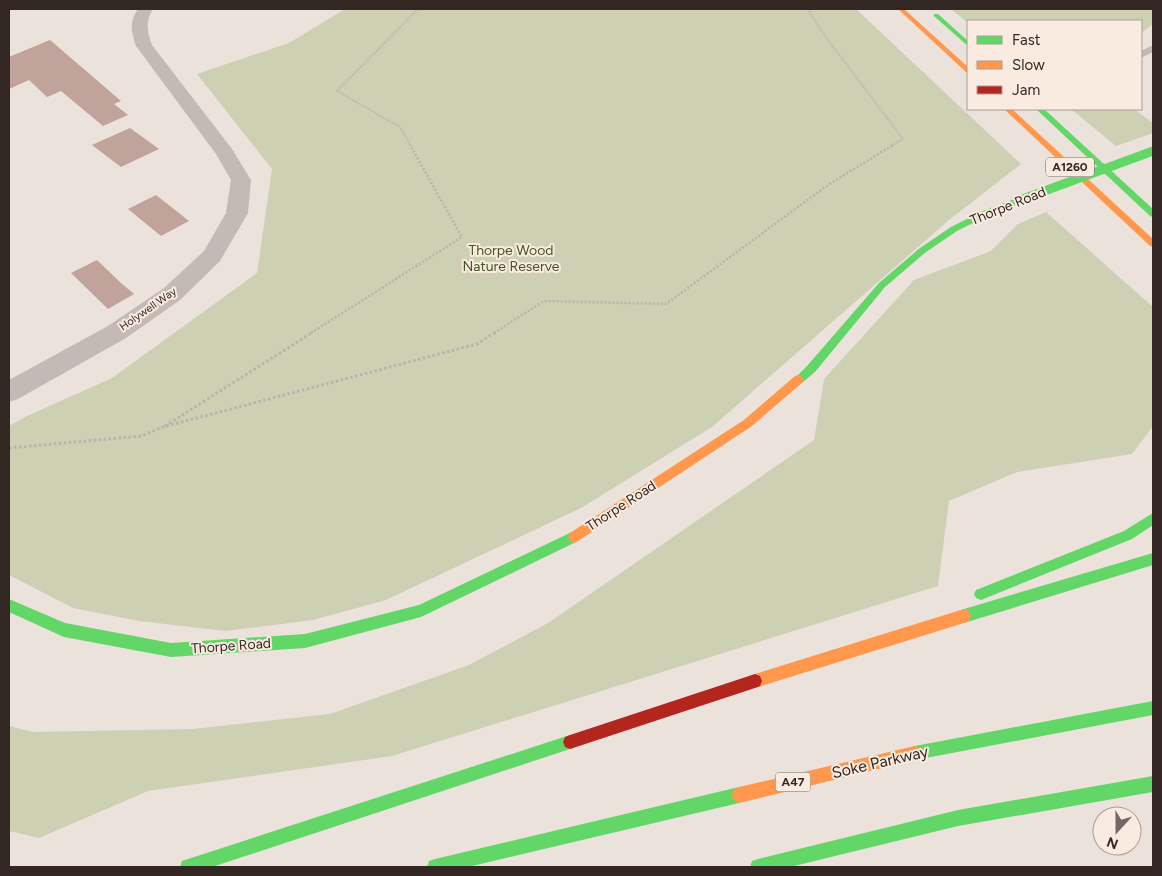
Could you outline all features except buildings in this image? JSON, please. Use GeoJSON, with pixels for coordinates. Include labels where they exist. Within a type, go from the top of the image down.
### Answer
{"type":"FeatureCollection","features":[{"type":"Feature","properties":{"kind":"main road"},"geometry":{"type":"LineString","coordinates":[[901,9],[967,70]]}},
{"type":"Feature","properties":{"kind":"main road"},"geometry":{"type":"LineString","coordinates":[[929,9],[967,43]]}},
{"type":"Feature","properties":{"kind":"main road","name":"A1260"},"geometry":{"type":"LineString","coordinates":[[1009,110],[1132,226]]}},
{"type":"Feature","properties":{"kind":"main road","name":"A1260"},"geometry":{"type":"LineString","coordinates":[[1041,110],[1153,214]]}},
{"type":"Feature","properties":{"kind":"main road","name":"Thorpe Road"},"geometry":{"type":"LineString","coordinates":[[9,605],[64,630],[171,650],[305,641],[421,611],[577,534],[748,423],[811,369],[882,285],[923,250],[954,229],[979,216],[1153,151]]}},
{"type":"Feature","properties":{"kind":"main road"},"geometry":{"type":"LineString","coordinates":[[1132,226],[1153,244]]}},
{"type":"Feature","properties":{"kind":"main road"},"geometry":{"type":"LineString","coordinates":[[1132,226],[1153,252]]}},
{"type":"Feature","properties":{"kind":"main road"},"geometry":{"type":"LineString","coordinates":[[970,599],[1128,535],[1153,518]]}},
{"type":"Feature","properties":{"kind":"main road"},"geometry":{"type":"LineString","coordinates":[[188,867],[813,662],[1153,559]]}},
{"type":"Feature","properties":{"kind":"main road"},"geometry":{"type":"LineString","coordinates":[[813,662],[933,614]]}},
{"type":"Feature","properties":{"kind":"main road","name":"Soke Parkway"},"geometry":{"type":"LineString","coordinates":[[435,867],[920,752],[1153,708]]}},
{"type":"Feature","properties":{"kind":"main road"},"geometry":{"type":"LineString","coordinates":[[758,867],[958,818],[1153,784]]}},
{"type":"Feature","properties":{"kind":"street","name":"Holywell Way"},"geometry":{"type":"LineString","coordinates":[[9,392],[117,332],[172,294],[212,256],[237,213],[241,180],[226,153],[144,46],[138,31],[140,16],[145,9]]}},
{"type":"Feature","properties":{"kind":"lane"},"geometry":{"type":"LineString","coordinates":[[1142,55],[1153,48]]}},
{"type":"Feature","properties":{"kind":"path"},"geometry":{"type":"LineString","coordinates":[[163,427],[462,237],[400,127],[337,91],[415,10],[421,9]]}},
{"type":"Feature","properties":{"kind":"path"},"geometry":{"type":"LineString","coordinates":[[9,448],[141,436],[163,427],[477,344],[544,301],[666,304],[828,185],[904,139],[822,32],[808,9]]}},
{"type":"Feature","properties":{"kind":"green space","name":"Thorpe Wood Nature Reserve"},"geometry":{"type":"Polygon","coordinates":[[[345,9],[856,9],[1021,164],[949,220],[712,427],[581,508],[386,600],[313,620],[225,631],[139,621],[73,608],[11,576],[9,574],[9,426],[112,378],[257,273],[272,169],[197,74],[289,43],[345,9]]]}},
{"type":"Feature","properties":{"kind":"green space"},"geometry":{"type":"Polygon","coordinates":[[[951,9],[1153,9],[1153,24],[1142,32],[1142,20],[967,20],[967,22],[951,9]]]}},
{"type":"Feature","properties":{"kind":"green space"},"geometry":{"type":"Polygon","coordinates":[[[1072,110],[1135,110],[1153,123],[1153,133],[1116,146],[1072,110]]]}},
{"type":"Feature","properties":{"kind":"green space"},"geometry":{"type":"Polygon","coordinates":[[[1046,212],[1153,307],[1153,426],[1132,454],[1017,472],[949,501],[938,586],[392,756],[148,791],[39,838],[9,831],[9,726],[33,732],[193,729],[330,714],[469,665],[548,623],[814,440],[824,379],[914,280],[991,251],[1018,224],[1046,212]]]}},
{"type":"Feature","properties":{"kind":"traffic: fast"},"geometry":{"type":"LineString","coordinates":[[936,15],[967,43]]}},
{"type":"Feature","properties":{"kind":"traffic: fast"},"geometry":{"type":"LineString","coordinates":[[1041,110],[1153,214]]}},
{"type":"Feature","properties":{"kind":"traffic: fast"},"geometry":{"type":"LineString","coordinates":[[1020,200],[1153,151]]}},
{"type":"Feature","properties":{"kind":"traffic: fast"},"geometry":{"type":"LineString","coordinates":[[799,379],[811,369],[882,285],[923,250],[954,229],[988,212],[1020,200]]}},
{"type":"Feature","properties":{"kind":"traffic: fast"},"geometry":{"type":"LineString","coordinates":[[981,594],[1128,535],[1153,518]]}},
{"type":"Feature","properties":{"kind":"traffic: fast"},"geometry":{"type":"LineString","coordinates":[[9,605],[64,630],[171,650],[305,641],[421,611],[574,537]]}},
{"type":"Feature","properties":{"kind":"traffic: fast"},"geometry":{"type":"LineString","coordinates":[[964,616],[1153,559]]}},
{"type":"Feature","properties":{"kind":"traffic: fast"},"geometry":{"type":"LineString","coordinates":[[915,753],[1153,708]]}},
{"type":"Feature","properties":{"kind":"traffic: fast"},"geometry":{"type":"LineString","coordinates":[[188,867],[570,742]]}},
{"type":"Feature","properties":{"kind":"traffic: fast"},"geometry":{"type":"LineString","coordinates":[[758,867],[958,818],[1153,784]]}},
{"type":"Feature","properties":{"kind":"traffic: fast"},"geometry":{"type":"LineString","coordinates":[[435,867],[739,795]]}},
{"type":"Feature","properties":{"kind":"traffic: slow"},"geometry":{"type":"LineString","coordinates":[[901,9],[967,70]]}},
{"type":"Feature","properties":{"kind":"traffic: slow"},"geometry":{"type":"LineString","coordinates":[[1009,110],[1153,244]]}},
{"type":"Feature","properties":{"kind":"traffic: slow"},"geometry":{"type":"LineString","coordinates":[[574,537],[748,423],[799,379]]}},
{"type":"Feature","properties":{"kind":"traffic: slow"},"geometry":{"type":"LineString","coordinates":[[755,681],[964,616]]}},
{"type":"Feature","properties":{"kind":"traffic: slow"},"geometry":{"type":"LineString","coordinates":[[739,795],[915,753]]}},
{"type":"Feature","properties":{"kind":"traffic: jam"},"geometry":{"type":"LineString","coordinates":[[570,742],[755,681]]}}]}
